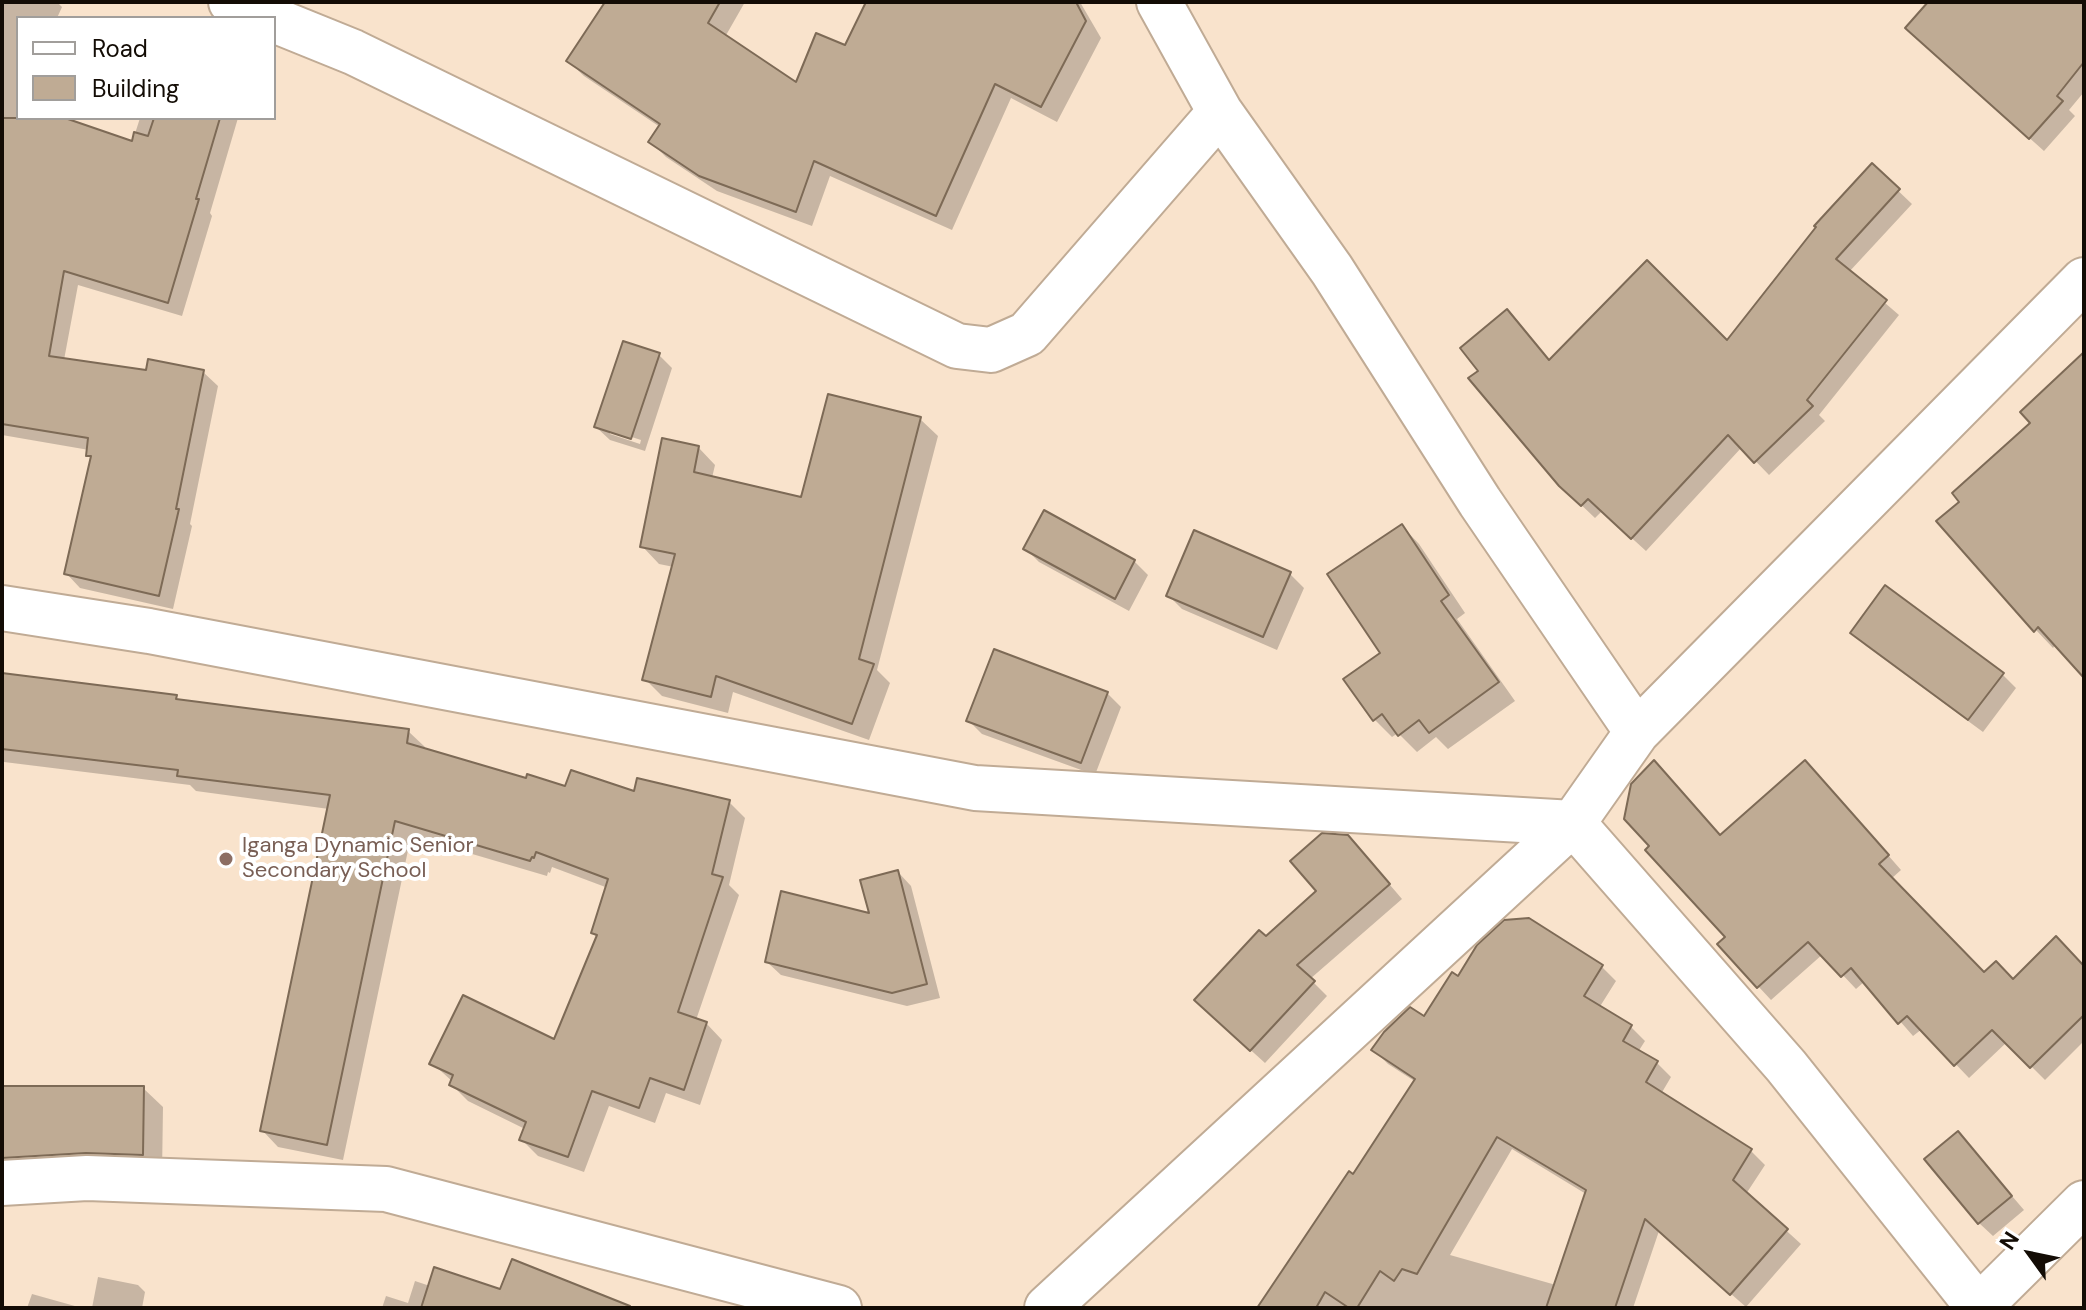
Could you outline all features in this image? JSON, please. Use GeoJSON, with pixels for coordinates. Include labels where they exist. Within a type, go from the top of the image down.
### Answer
{"type":"FeatureCollection","features":[{"type":"Feature","properties":{"kind":"street"},"geometry":{"type":"LineString","coordinates":[[231,2],[265,16]]}},
{"type":"Feature","properties":{"kind":"street"},"geometry":{"type":"LineString","coordinates":[[1159,2],[1220,112],[1332,270],[1480,502],[1637,732]]}},
{"type":"Feature","properties":{"kind":"street"},"geometry":{"type":"LineString","coordinates":[[276,21],[353,52],[957,346],[991,350],[1027,334],[1220,112]]}},
{"type":"Feature","properties":{"kind":"street"},"geometry":{"type":"LineString","coordinates":[[1047,1308],[1573,823],[1637,732],[2084,280]]}},
{"type":"Feature","properties":{"kind":"street"},"geometry":{"type":"LineString","coordinates":[[2,608],[164,634],[975,788],[1573,823],[1786,1066],[1978,1308],[2084,1203]]}},
{"type":"Feature","properties":{"kind":"street"},"geometry":{"type":"LineString","coordinates":[[2,1183],[87,1178],[386,1189],[839,1308]]}},
{"type":"Feature","properties":{"kind":"building"},"geometry":{"type":"Polygon","coordinates":[[[605,2],[720,2],[708,23],[796,82],[816,33],[845,45],[866,2],[1076,2],[1086,21],[1041,107],[995,84],[936,216],[814,161],[796,212],[699,176],[648,142],[660,124],[566,61],[605,2]]]}},
{"type":"Feature","properties":{"kind":"building"},"geometry":{"type":"Polygon","coordinates":[[[1928,2],[2084,2],[2084,62],[2057,96],[2063,101],[2029,139],[1905,28],[1928,2]]]}},
{"type":"Feature","properties":{"kind":"building"},"geometry":{"type":"Polygon","coordinates":[[[2,118],[71,120],[132,141],[134,132],[148,136],[153,120],[219,120],[168,303],[64,271],[49,356],[146,370],[148,359],[204,370],[176,509],[179,509],[159,596],[64,574],[91,456],[86,456],[88,438],[2,424],[2,118]]]}},
{"type":"Feature","properties":{"kind":"building"},"geometry":{"type":"Polygon","coordinates":[[[1872,163],[1900,189],[1836,259],[1887,300],[1807,400],[1813,406],[1754,463],[1728,435],[1631,539],[1588,499],[1581,506],[1559,486],[1468,378],[1478,371],[1460,348],[1507,309],[1549,360],[1647,260],[1727,340],[1814,226],[1872,163]]]}},
{"type":"Feature","properties":{"kind":"building"},"geometry":{"type":"Polygon","coordinates":[[[623,341],[660,353],[631,439],[594,427],[623,341]]]}},
{"type":"Feature","properties":{"kind":"building"},"geometry":{"type":"Polygon","coordinates":[[[2084,352],[2084,678],[2038,627],[2034,632],[1936,521],[1959,502],[1952,493],[2030,423],[2020,412],[2084,352]]]}},
{"type":"Feature","properties":{"kind":"building"},"geometry":{"type":"Polygon","coordinates":[[[828,394],[921,417],[859,659],[874,664],[852,724],[716,676],[711,697],[642,680],[675,554],[640,547],[662,438],[699,446],[694,472],[801,497],[828,394]]]}},
{"type":"Feature","properties":{"kind":"building"},"geometry":{"type":"Polygon","coordinates":[[[1044,510],[1135,560],[1115,599],[1023,549],[1044,510]]]}},
{"type":"Feature","properties":{"kind":"building"},"geometry":{"type":"Polygon","coordinates":[[[1402,524],[1449,595],[1441,601],[1499,682],[1429,733],[1419,720],[1398,736],[1382,714],[1373,721],[1343,679],[1380,653],[1327,574],[1402,524]]]}},
{"type":"Feature","properties":{"kind":"building"},"geometry":{"type":"Polygon","coordinates":[[[1194,530],[1291,572],[1263,637],[1166,596],[1194,530]]]}},
{"type":"Feature","properties":{"kind":"building"},"geometry":{"type":"Polygon","coordinates":[[[1885,585],[2004,673],[1968,720],[1850,633],[1885,585]]]}},
{"type":"Feature","properties":{"kind":"building"},"geometry":{"type":"Polygon","coordinates":[[[994,649],[1108,692],[1081,763],[966,721],[994,649]]]}},
{"type":"Feature","properties":{"kind":"building"},"geometry":{"type":"Polygon","coordinates":[[[2,673],[409,729],[407,743],[526,778],[527,774],[565,786],[571,770],[634,791],[637,778],[730,800],[712,874],[723,877],[678,1012],[707,1022],[684,1090],[650,1078],[639,1108],[592,1091],[568,1157],[519,1140],[526,1122],[449,1085],[453,1075],[429,1064],[463,995],[554,1039],[597,935],[591,933],[608,879],[536,852],[530,861],[395,821],[327,1145],[260,1131],[330,795],[177,776],[178,770],[2,749],[2,673]]]}},
{"type":"Feature","properties":{"kind":"building"},"geometry":{"type":"Polygon","coordinates":[[[1654,760],[1720,835],[1805,760],[1889,855],[1879,864],[1984,972],[1996,961],[2013,979],[2056,936],[2084,966],[2084,1015],[2030,1068],[1992,1030],[1954,1066],[1907,1016],[1898,1024],[1851,968],[1841,977],[1808,942],[1757,988],[1717,944],[1725,937],[1645,850],[1649,846],[1624,819],[1631,784],[1654,760]]]}},
{"type":"Feature","properties":{"kind":"building"},"geometry":{"type":"Polygon","coordinates":[[[1322,833],[1348,835],[1390,884],[1297,965],[1315,981],[1250,1051],[1194,1000],[1259,930],[1266,936],[1316,891],[1290,861],[1322,833]]]}},
{"type":"Feature","properties":{"kind":"building"},"geometry":{"type":"Polygon","coordinates":[[[898,870],[927,984],[892,993],[765,962],[781,891],[869,913],[860,880],[898,870]]]}},
{"type":"Feature","properties":{"kind":"building"},"geometry":{"type":"Polygon","coordinates":[[[1529,918],[1603,965],[1584,996],[1632,1025],[1623,1041],[1658,1061],[1646,1082],[1752,1149],[1733,1180],[1788,1229],[1730,1295],[1645,1219],[1615,1308],[1546,1308],[1586,1190],[1497,1137],[1417,1274],[1402,1269],[1394,1281],[1380,1271],[1357,1308],[1349,1308],[1325,1292],[1316,1308],[1257,1308],[1349,1171],[1353,1174],[1415,1079],[1371,1050],[1384,1032],[1410,1007],[1424,1016],[1452,972],[1458,976],[1477,945],[1504,920],[1529,918]]]}},
{"type":"Feature","properties":{"kind":"building"},"geometry":{"type":"Polygon","coordinates":[[[2,1086],[144,1086],[143,1155],[86,1153],[2,1158],[2,1086]]]}},
{"type":"Feature","properties":{"kind":"building"},"geometry":{"type":"Polygon","coordinates":[[[1958,1131],[2012,1196],[1978,1224],[1924,1159],[1958,1131]]]}},
{"type":"Feature","properties":{"kind":"building"},"geometry":{"type":"Polygon","coordinates":[[[512,1259],[630,1306],[421,1308],[434,1267],[500,1289],[512,1259]]]}},
{"type":"Feature","properties":{"kind":"place","name":"Iganga Dynamic Senior Secondary School"},"geometry":{"type":"Point","coordinates":[226,859]}}]}
